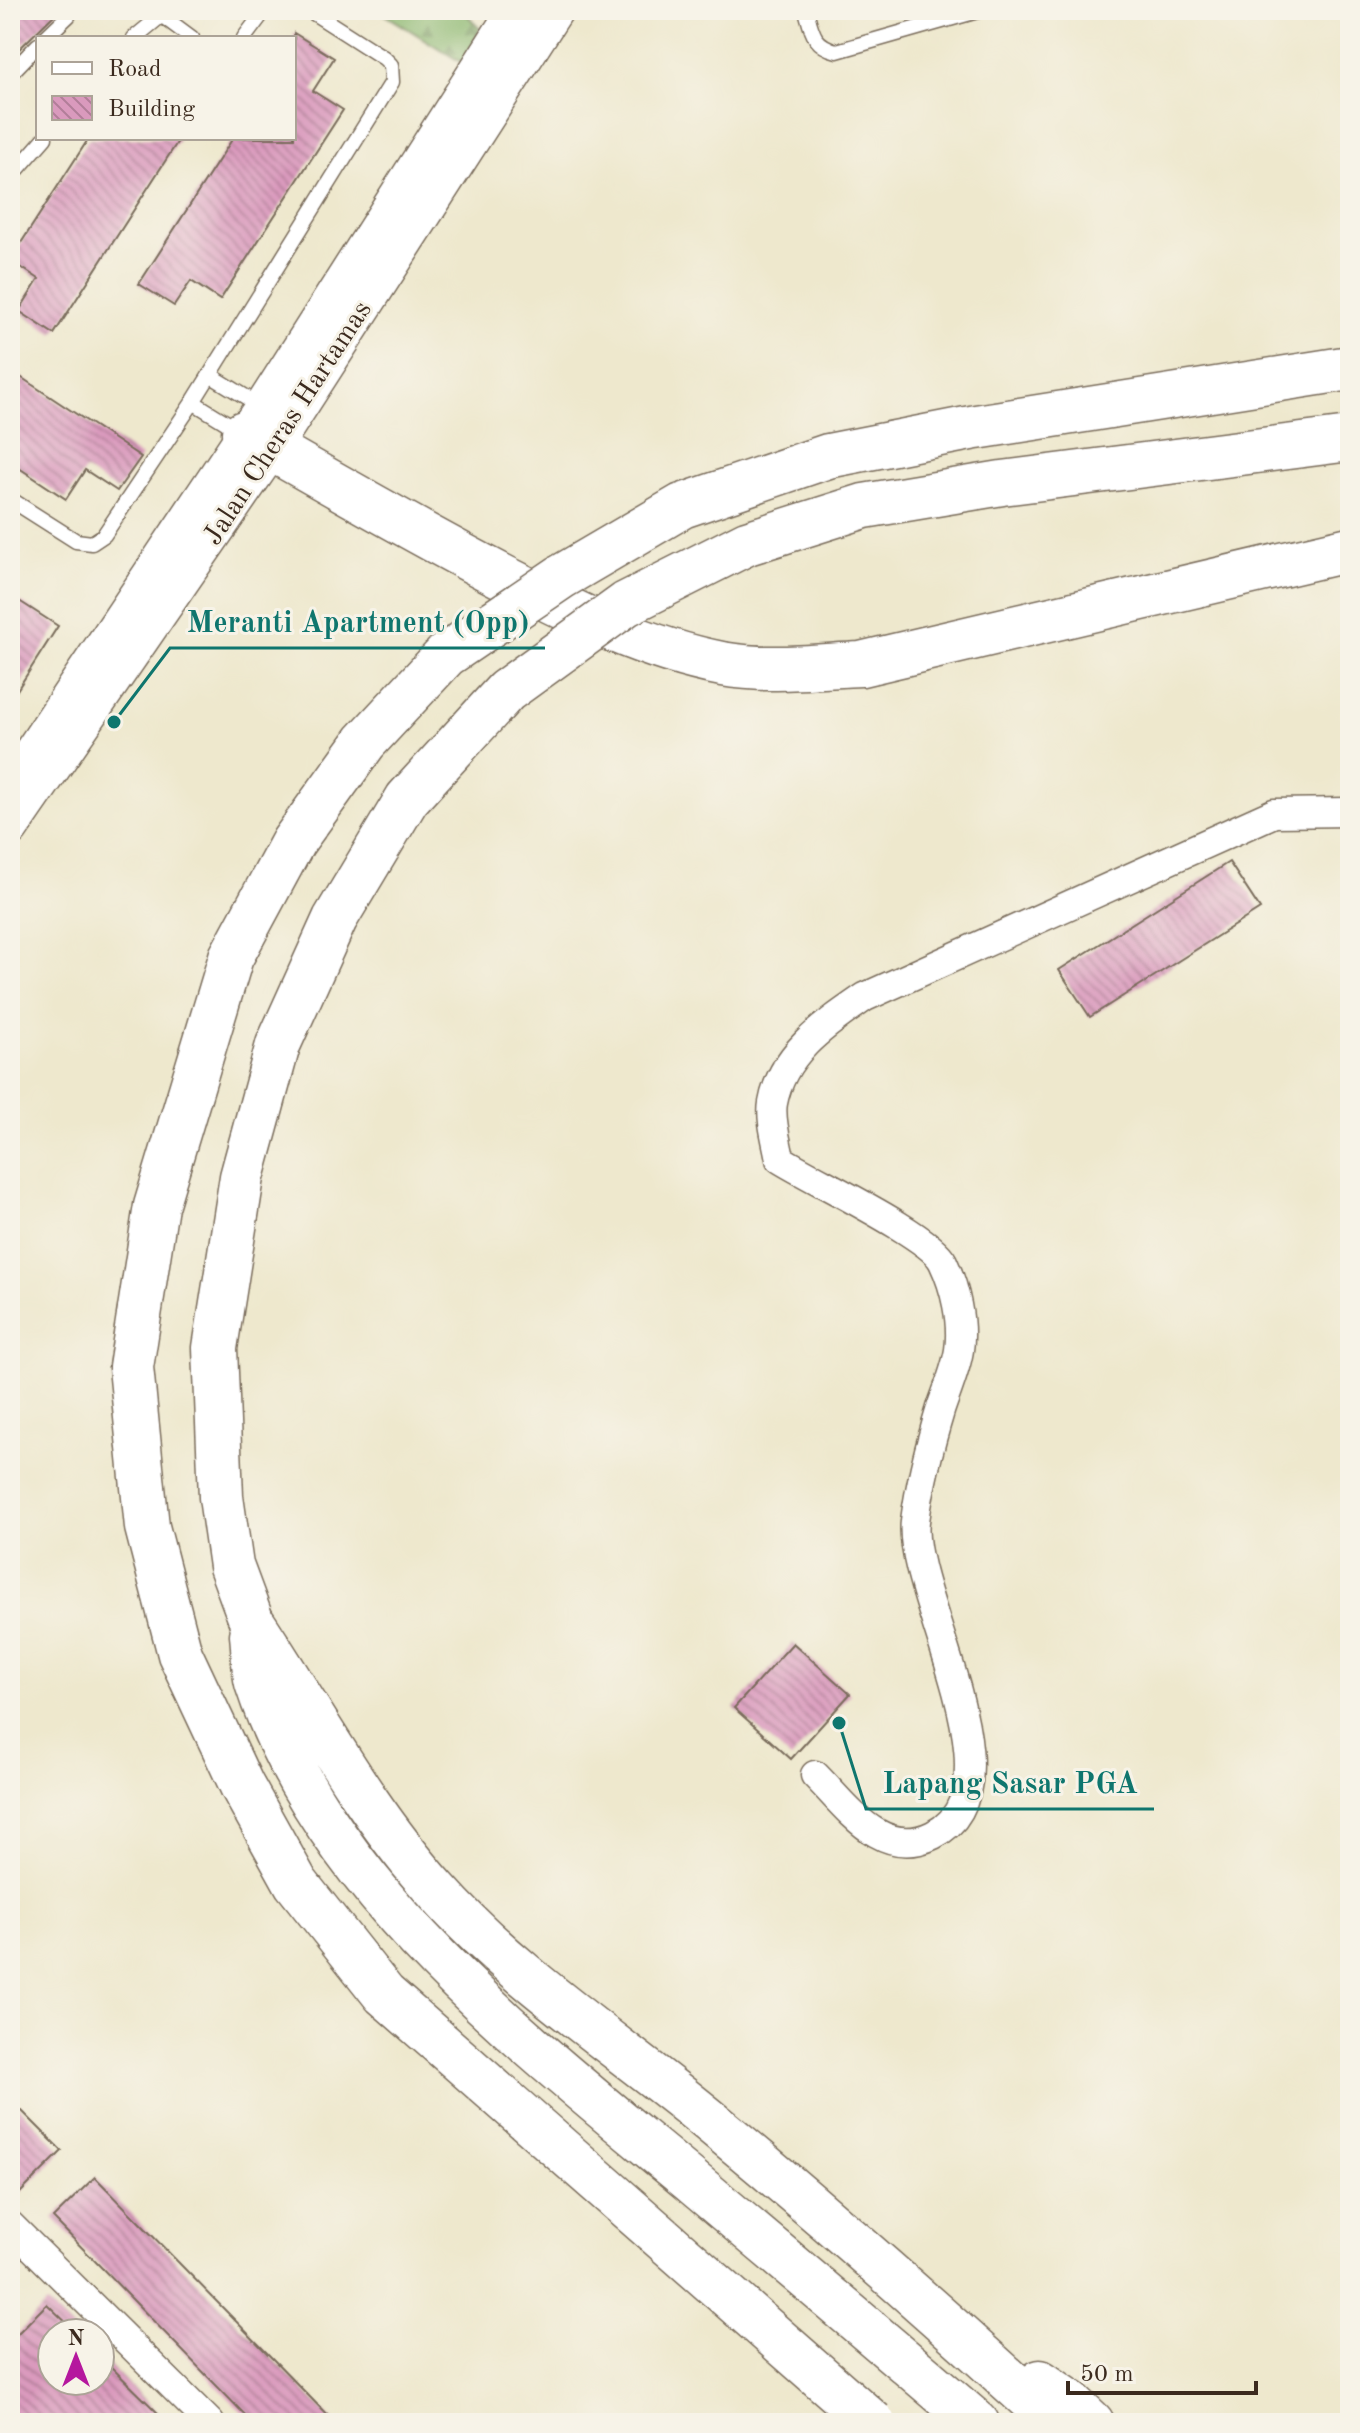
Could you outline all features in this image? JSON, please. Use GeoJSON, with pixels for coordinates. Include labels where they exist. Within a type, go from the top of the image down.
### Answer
{"type":"FeatureCollection","features":[{"type":"Feature","properties":{"kind":"highway"},"geometry":{"type":"LineString","coordinates":[[873,2423],[384,1994],[296,1883],[242,1786],[180,1654],[147,1527],[131,1367],[156,1206],[231,957],[302,830],[365,742],[446,655],[561,577],[682,506],[828,456],[976,427],[1350,368]]}},
{"type":"Feature","properties":{"kind":"highway"},"geometry":{"type":"LineString","coordinates":[[267,428],[434,541],[570,611],[650,646],[724,664],[793,668],[861,664],[1350,549]]}},
{"type":"Feature","properties":{"kind":"highway"},"geometry":{"type":"LineString","coordinates":[[1056,2423],[923,2301],[705,2117],[506,1956],[436,1890],[317,1728],[251,1620],[231,1566],[221,1497],[215,1348],[242,1177],[278,1045],[335,919],[407,799],[506,691],[626,604],[747,543],[864,506],[1002,483],[1350,439]]}},
{"type":"Feature","properties":{"kind":"highway"},"geometry":{"type":"LineString","coordinates":[[251,1620],[256,1680],[284,1744],[320,1813],[410,1931],[502,2023],[977,2423]]}},
{"type":"Feature","properties":{"kind":"highway"},"geometry":{"type":"LineString","coordinates":[[923,2301],[1071,2403],[1092,2423]]}},
{"type":"Feature","properties":{"kind":"street","name":"Jalan Cheras Hartamas"},"geometry":{"type":"LineString","coordinates":[[10,829],[267,428],[516,10]]}},
{"type":"Feature","properties":{"kind":"street","name":"Jalan Cheras Hartamas"},"geometry":{"type":"LineString","coordinates":[[10,785],[267,428],[555,10]]}},
{"type":"Feature","properties":{"kind":"street"},"geometry":{"type":"LineString","coordinates":[[815,1775],[876,1835],[909,1844],[935,1834],[953,1821],[963,1798],[969,1761],[962,1703],[928,1592],[914,1524],[932,1436],[959,1349],[956,1295],[941,1258],[890,1219],[780,1159],[772,1105],[784,1072],[817,1030],[865,997],[1274,813],[1350,812]]}},
{"type":"Feature","properties":{"kind":"street"},"geometry":{"type":"LineString","coordinates":[[15,2240],[210,2423]]}},
{"type":"Feature","properties":{"kind":"lane"},"geometry":{"type":"LineString","coordinates":[[47,36],[69,15],[69,10]]}},
{"type":"Feature","properties":{"kind":"lane"},"geometry":{"type":"LineString","coordinates":[[246,36],[265,10]]}},
{"type":"Feature","properties":{"kind":"lane"},"geometry":{"type":"LineString","coordinates":[[10,499],[76,541],[92,543],[104,535],[193,402],[392,82],[391,65],[384,58],[309,10]]}},
{"type":"Feature","properties":{"kind":"lane"},"geometry":{"type":"LineString","coordinates":[[806,10],[813,39],[823,48],[837,51],[981,10]]}},
{"type":"Feature","properties":{"kind":"lane"},"geometry":{"type":"LineString","coordinates":[[136,36],[165,13],[190,36]]}},
{"type":"Feature","properties":{"kind":"lane"},"geometry":{"type":"LineString","coordinates":[[10,74],[36,47]]}},
{"type":"Feature","properties":{"kind":"lane"},"geometry":{"type":"LineString","coordinates":[[10,178],[43,140]]}},
{"type":"Feature","properties":{"kind":"lane"},"geometry":{"type":"LineString","coordinates":[[210,375],[267,428]]}},
{"type":"Feature","properties":{"kind":"lane"},"geometry":{"type":"LineString","coordinates":[[193,402],[267,428]]}},
{"type":"Feature","properties":{"kind":"green space"},"geometry":{"type":"Polygon","coordinates":[[[378,10],[463,10],[480,29],[464,64],[378,10]]]}},
{"type":"Feature","properties":{"kind":"building"},"geometry":{"type":"Polygon","coordinates":[[[10,10],[59,10],[10,58],[10,10]]]}},
{"type":"Feature","properties":{"kind":"building"},"geometry":{"type":"Polygon","coordinates":[[[294,33],[334,58],[313,91],[343,110],[220,300],[191,281],[174,306],[139,284],[232,140],[296,140],[294,33]]]}},
{"type":"Feature","properties":{"kind":"building"},"geometry":{"type":"Polygon","coordinates":[[[88,140],[179,140],[54,334],[19,311],[39,279],[10,260],[88,140]]]}},
{"type":"Feature","properties":{"kind":"building"},"geometry":{"type":"Polygon","coordinates":[[[10,370],[141,457],[117,491],[85,470],[66,499],[10,462],[10,370]]]}},
{"type":"Feature","properties":{"kind":"building"},"geometry":{"type":"Polygon","coordinates":[[[10,595],[58,626],[10,701],[10,595]]]}},
{"type":"Feature","properties":{"kind":"building"},"geometry":{"type":"Polygon","coordinates":[[[1229,862],[1260,909],[1090,1017],[1059,970],[1229,862]]]}},
{"type":"Feature","properties":{"kind":"building"},"geometry":{"type":"Polygon","coordinates":[[[793,1643],[850,1694],[791,1759],[734,1708],[793,1643]]]}},
{"type":"Feature","properties":{"kind":"building"},"geometry":{"type":"Polygon","coordinates":[[[10,2099],[62,2151],[10,2203],[10,2099]]]}},
{"type":"Feature","properties":{"kind":"building"},"geometry":{"type":"Polygon","coordinates":[[[95,2177],[335,2423],[253,2423],[53,2218],[95,2177]]]}},
{"type":"Feature","properties":{"kind":"building"},"geometry":{"type":"Polygon","coordinates":[[[47,2304],[60,2317],[36,2317],[36,2397],[116,2397],[116,2372],[168,2423],[10,2423],[10,2341],[47,2304]]]}},
{"type":"Feature","properties":{"kind":"place","name":"Meranti Apartment (Opp)"},"geometry":{"type":"Point","coordinates":[114,722]}},
{"type":"Feature","properties":{"kind":"place","name":"Lapang Sasar PGA"},"geometry":{"type":"Point","coordinates":[839,1723]}}]}
